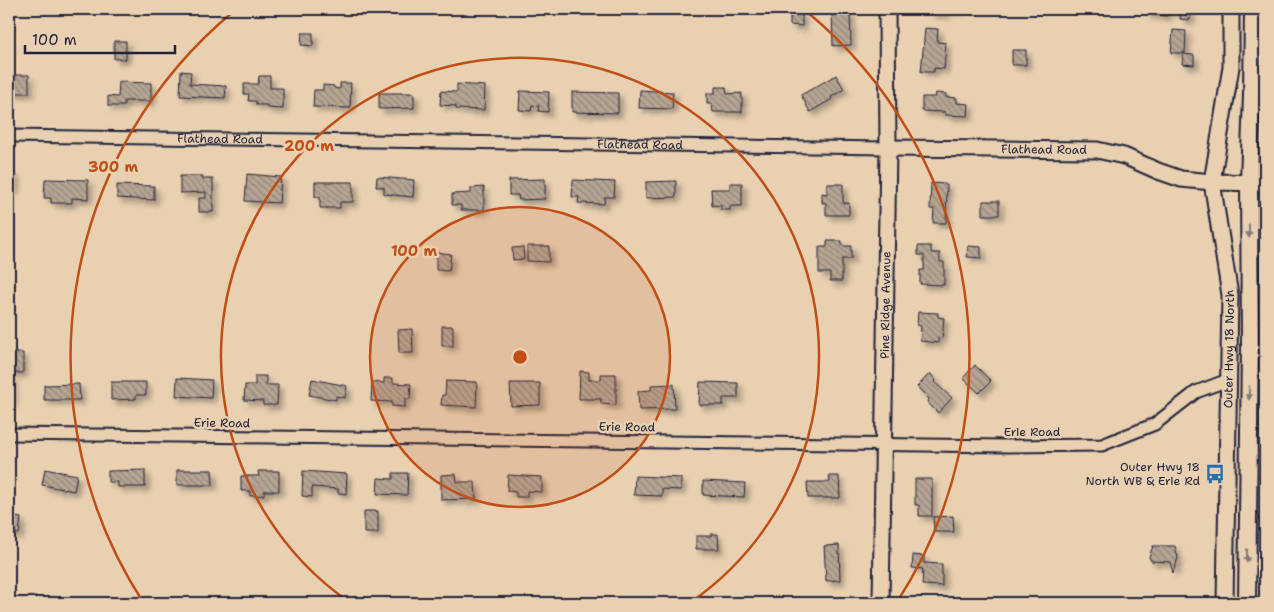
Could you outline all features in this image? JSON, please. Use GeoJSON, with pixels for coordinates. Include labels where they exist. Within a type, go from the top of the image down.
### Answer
{"type":"FeatureCollection","features":[{"type":"Feature","properties":{"kind":"main road"},"geometry":{"type":"LineString","coordinates":[[1247,603],[1250,347],[1257,182],[1252,94],[1253,9]]}},
{"type":"Feature","properties":{"kind":"street","name":"Pine Ridge Avenue"},"geometry":{"type":"LineString","coordinates":[[881,603],[888,148],[887,9]]}},
{"type":"Feature","properties":{"kind":"street","name":"Outer Hwy 18 North"},"geometry":{"type":"LineString","coordinates":[[1225,603],[1230,295],[1212,182],[1231,67],[1231,9]]}},
{"type":"Feature","properties":{"kind":"street","name":"Flathead Road"},"geometry":{"type":"LineString","coordinates":[[9,136],[1097,150],[1124,156],[1181,179],[1212,182],[1257,182]]}},
{"type":"Feature","properties":{"kind":"street","name":"Erie Road"},"geometry":{"type":"LineString","coordinates":[[9,434],[1008,446],[1102,445],[1155,424],[1196,392],[1228,380]]}},
{"type":"Feature","properties":{"kind":"building"},"geometry":{"type":"Polygon","coordinates":[[[930,9],[960,10],[945,10],[945,14],[930,13],[930,9]]]}},
{"type":"Feature","properties":{"kind":"building"},"geometry":{"type":"Polygon","coordinates":[[[1147,9],[1190,9],[1190,20],[1180,19],[1181,12],[1168,11],[1167,16],[1146,14],[1147,9]]]}},
{"type":"Feature","properties":{"kind":"building"},"geometry":{"type":"Polygon","coordinates":[[[790,12],[801,13],[802,26],[790,25],[790,12]]]}},
{"type":"Feature","properties":{"kind":"building"},"geometry":{"type":"Polygon","coordinates":[[[832,12],[850,12],[851,45],[833,46],[832,12]]]}},
{"type":"Feature","properties":{"kind":"building"},"geometry":{"type":"Polygon","coordinates":[[[925,28],[938,29],[937,42],[946,43],[944,69],[934,68],[934,72],[921,72],[925,28]]]}},
{"type":"Feature","properties":{"kind":"building"},"geometry":{"type":"Polygon","coordinates":[[[1173,30],[1186,31],[1185,53],[1171,53],[1173,30]]]}},
{"type":"Feature","properties":{"kind":"building"},"geometry":{"type":"Polygon","coordinates":[[[302,33],[313,33],[313,46],[301,45],[302,33]]]}},
{"type":"Feature","properties":{"kind":"building"},"geometry":{"type":"Polygon","coordinates":[[[114,41],[126,41],[126,59],[114,59],[114,41]]]}},
{"type":"Feature","properties":{"kind":"building"},"geometry":{"type":"Polygon","coordinates":[[[1012,50],[1026,50],[1026,65],[1012,65],[1012,50]]]}},
{"type":"Feature","properties":{"kind":"building"},"geometry":{"type":"Polygon","coordinates":[[[1183,54],[1194,55],[1194,65],[1182,64],[1183,54]]]}},
{"type":"Feature","properties":{"kind":"building"},"geometry":{"type":"Polygon","coordinates":[[[181,71],[191,72],[190,84],[226,86],[225,98],[180,96],[181,71]]]}},
{"type":"Feature","properties":{"kind":"building"},"geometry":{"type":"Polygon","coordinates":[[[9,75],[29,75],[29,93],[9,93],[9,75]]]}},
{"type":"Feature","properties":{"kind":"building"},"geometry":{"type":"Polygon","coordinates":[[[836,75],[844,89],[831,97],[832,99],[810,112],[801,95],[836,75]]]}},
{"type":"Feature","properties":{"kind":"building"},"geometry":{"type":"Polygon","coordinates":[[[259,76],[270,76],[270,88],[283,88],[283,109],[267,108],[267,105],[256,105],[256,101],[248,101],[249,94],[244,94],[244,84],[258,84],[259,76]]]}},
{"type":"Feature","properties":{"kind":"building"},"geometry":{"type":"Polygon","coordinates":[[[119,82],[151,83],[151,101],[124,101],[124,106],[108,106],[108,96],[118,97],[119,82]]]}},
{"type":"Feature","properties":{"kind":"building"},"geometry":{"type":"Polygon","coordinates":[[[340,83],[351,83],[350,108],[313,107],[314,90],[323,90],[323,85],[334,86],[334,88],[340,89],[340,83]]]}},
{"type":"Feature","properties":{"kind":"building"},"geometry":{"type":"Polygon","coordinates":[[[457,84],[485,86],[484,110],[456,109],[456,106],[440,105],[441,91],[457,92],[457,84]]]}},
{"type":"Feature","properties":{"kind":"building"},"geometry":{"type":"Polygon","coordinates":[[[715,87],[726,87],[727,94],[742,93],[742,112],[713,112],[712,104],[707,104],[707,93],[715,93],[715,87]]]}},
{"type":"Feature","properties":{"kind":"building"},"geometry":{"type":"Polygon","coordinates":[[[640,90],[673,92],[672,109],[639,108],[640,90]]]}},
{"type":"Feature","properties":{"kind":"building"},"geometry":{"type":"Polygon","coordinates":[[[520,91],[549,92],[548,112],[538,111],[539,106],[532,105],[531,111],[519,110],[520,91]]]}},
{"type":"Feature","properties":{"kind":"building"},"geometry":{"type":"Polygon","coordinates":[[[572,92],[618,93],[618,113],[572,112],[572,92]]]}},
{"type":"Feature","properties":{"kind":"building"},"geometry":{"type":"Polygon","coordinates":[[[379,93],[414,93],[414,108],[379,109],[379,93]]]}},
{"type":"Feature","properties":{"kind":"building"},"geometry":{"type":"Polygon","coordinates":[[[936,93],[946,94],[946,97],[957,98],[957,103],[969,104],[968,116],[922,111],[922,97],[935,97],[936,93]]]}},
{"type":"Feature","properties":{"kind":"building"},"geometry":{"type":"Polygon","coordinates":[[[9,173],[15,173],[14,190],[9,190],[9,173]]]}},
{"type":"Feature","properties":{"kind":"building"},"geometry":{"type":"Polygon","coordinates":[[[247,174],[281,177],[279,203],[245,201],[247,174]]]}},
{"type":"Feature","properties":{"kind":"building"},"geometry":{"type":"Polygon","coordinates":[[[180,176],[203,176],[203,179],[213,179],[213,212],[199,212],[199,198],[206,198],[206,192],[180,193],[180,176]]]}},
{"type":"Feature","properties":{"kind":"building"},"geometry":{"type":"Polygon","coordinates":[[[377,177],[414,180],[413,197],[384,194],[384,187],[376,187],[377,177]]]}},
{"type":"Feature","properties":{"kind":"building"},"geometry":{"type":"Polygon","coordinates":[[[45,179],[88,180],[88,199],[72,198],[72,203],[51,203],[51,198],[44,198],[45,179]]]}},
{"type":"Feature","properties":{"kind":"building"},"geometry":{"type":"Polygon","coordinates":[[[545,179],[545,199],[519,200],[518,195],[509,195],[509,180],[545,179]]]}},
{"type":"Feature","properties":{"kind":"building"},"geometry":{"type":"Polygon","coordinates":[[[573,180],[615,182],[614,197],[605,197],[604,204],[578,203],[579,197],[572,197],[573,180]]]}},
{"type":"Feature","properties":{"kind":"building"},"geometry":{"type":"Polygon","coordinates":[[[676,181],[676,197],[646,198],[646,182],[676,181]]]}},
{"type":"Feature","properties":{"kind":"building"},"geometry":{"type":"Polygon","coordinates":[[[315,182],[353,182],[353,202],[340,202],[340,208],[320,208],[320,197],[315,197],[315,182]]]}},
{"type":"Feature","properties":{"kind":"building"},"geometry":{"type":"Polygon","coordinates":[[[730,183],[742,183],[742,206],[730,206],[730,210],[721,210],[721,205],[712,206],[711,189],[730,189],[730,183]]]}},
{"type":"Feature","properties":{"kind":"building"},"geometry":{"type":"Polygon","coordinates":[[[931,183],[947,184],[946,223],[933,223],[934,209],[930,209],[931,183]]]}},
{"type":"Feature","properties":{"kind":"building"},"geometry":{"type":"Polygon","coordinates":[[[827,184],[843,184],[843,203],[849,203],[849,215],[826,215],[826,203],[822,203],[822,193],[827,194],[827,184]]]}},
{"type":"Feature","properties":{"kind":"building"},"geometry":{"type":"Polygon","coordinates":[[[117,185],[154,186],[154,200],[117,198],[117,185]]]}},
{"type":"Feature","properties":{"kind":"building"},"geometry":{"type":"Polygon","coordinates":[[[484,187],[484,210],[461,210],[461,205],[452,205],[452,194],[471,193],[471,188],[484,187]]]}},
{"type":"Feature","properties":{"kind":"building"},"geometry":{"type":"Polygon","coordinates":[[[983,201],[999,201],[999,215],[983,215],[983,201]]]}},
{"type":"Feature","properties":{"kind":"building"},"geometry":{"type":"Polygon","coordinates":[[[827,241],[842,241],[842,246],[851,246],[851,259],[842,259],[842,281],[830,281],[830,273],[819,273],[819,247],[827,247],[827,241]]]}},
{"type":"Feature","properties":{"kind":"building"},"geometry":{"type":"Polygon","coordinates":[[[527,246],[549,246],[549,262],[527,261],[527,246]]]}},
{"type":"Feature","properties":{"kind":"building"},"geometry":{"type":"Polygon","coordinates":[[[918,246],[931,246],[931,253],[940,253],[940,262],[944,262],[944,285],[920,284],[920,270],[924,270],[924,255],[918,255],[918,246]]]}},
{"type":"Feature","properties":{"kind":"building"},"geometry":{"type":"Polygon","coordinates":[[[968,246],[981,247],[981,258],[967,257],[968,246]]]}},
{"type":"Feature","properties":{"kind":"building"},"geometry":{"type":"Polygon","coordinates":[[[523,247],[524,259],[513,260],[512,248],[523,247]]]}},
{"type":"Feature","properties":{"kind":"building"},"geometry":{"type":"Polygon","coordinates":[[[436,252],[451,254],[449,271],[436,270],[436,252]]]}},
{"type":"Feature","properties":{"kind":"building"},"geometry":{"type":"Polygon","coordinates":[[[918,312],[938,313],[938,317],[944,318],[942,338],[938,337],[938,343],[920,341],[921,326],[917,325],[918,312]]]}},
{"type":"Feature","properties":{"kind":"building"},"geometry":{"type":"Polygon","coordinates":[[[442,326],[453,326],[453,346],[442,346],[442,326]]]}},
{"type":"Feature","properties":{"kind":"building"},"geometry":{"type":"Polygon","coordinates":[[[412,329],[413,353],[399,353],[398,330],[412,329]]]}},
{"type":"Feature","properties":{"kind":"building"},"geometry":{"type":"Polygon","coordinates":[[[11,353],[23,353],[23,373],[11,373],[11,353]]]}},
{"type":"Feature","properties":{"kind":"building"},"geometry":{"type":"Polygon","coordinates":[[[975,365],[991,381],[979,393],[963,378],[975,365]]]}},
{"type":"Feature","properties":{"kind":"building"},"geometry":{"type":"Polygon","coordinates":[[[580,371],[589,372],[589,380],[601,380],[601,374],[616,374],[616,405],[601,404],[601,399],[579,399],[580,371]]]}},
{"type":"Feature","properties":{"kind":"building"},"geometry":{"type":"Polygon","coordinates":[[[930,373],[936,380],[934,382],[952,398],[938,413],[927,402],[929,399],[917,387],[930,373]]]}},
{"type":"Feature","properties":{"kind":"building"},"geometry":{"type":"Polygon","coordinates":[[[255,376],[266,376],[266,385],[278,385],[277,405],[263,405],[263,401],[244,400],[245,385],[255,385],[255,376]]]}},
{"type":"Feature","properties":{"kind":"building"},"geometry":{"type":"Polygon","coordinates":[[[9,377],[12,377],[12,402],[9,402],[9,377]]]}},
{"type":"Feature","properties":{"kind":"building"},"geometry":{"type":"Polygon","coordinates":[[[177,378],[212,380],[211,398],[176,396],[177,378]]]}},
{"type":"Feature","properties":{"kind":"building"},"geometry":{"type":"Polygon","coordinates":[[[384,378],[393,378],[393,383],[411,384],[410,399],[405,399],[405,407],[392,406],[392,402],[371,401],[372,382],[384,383],[384,378]]]}},
{"type":"Feature","properties":{"kind":"building"},"geometry":{"type":"Polygon","coordinates":[[[312,379],[347,386],[345,398],[336,396],[336,400],[309,395],[312,379]]]}},
{"type":"Feature","properties":{"kind":"building"},"geometry":{"type":"Polygon","coordinates":[[[446,381],[477,382],[476,407],[441,405],[442,395],[445,395],[446,381]]]}},
{"type":"Feature","properties":{"kind":"building"},"geometry":{"type":"Polygon","coordinates":[[[111,382],[146,382],[146,395],[136,395],[136,399],[111,400],[111,382]]]}},
{"type":"Feature","properties":{"kind":"building"},"geometry":{"type":"Polygon","coordinates":[[[700,382],[738,383],[738,398],[723,398],[723,405],[699,405],[700,382]]]}},
{"type":"Feature","properties":{"kind":"building"},"geometry":{"type":"Polygon","coordinates":[[[510,383],[540,383],[540,405],[511,406],[510,383]]]}},
{"type":"Feature","properties":{"kind":"building"},"geometry":{"type":"Polygon","coordinates":[[[79,384],[80,400],[44,400],[44,385],[79,384]]]}},
{"type":"Feature","properties":{"kind":"building"},"geometry":{"type":"Polygon","coordinates":[[[674,384],[675,409],[639,410],[638,391],[651,390],[651,385],[674,384]]]}},
{"type":"Feature","properties":{"kind":"building"},"geometry":{"type":"Polygon","coordinates":[[[45,469],[77,475],[74,491],[42,485],[45,469]]]}},
{"type":"Feature","properties":{"kind":"building"},"geometry":{"type":"Polygon","coordinates":[[[145,470],[145,487],[118,487],[118,482],[108,482],[108,471],[145,470]]]}},
{"type":"Feature","properties":{"kind":"building"},"geometry":{"type":"Polygon","coordinates":[[[177,470],[212,470],[213,485],[177,485],[177,470]]]}},
{"type":"Feature","properties":{"kind":"building"},"geometry":{"type":"Polygon","coordinates":[[[258,471],[279,471],[279,491],[264,491],[264,495],[250,496],[250,491],[241,491],[241,476],[259,476],[258,471]]]}},
{"type":"Feature","properties":{"kind":"building"},"geometry":{"type":"Polygon","coordinates":[[[303,471],[347,474],[346,494],[338,493],[338,489],[312,487],[312,497],[302,496],[303,471]]]}},
{"type":"Feature","properties":{"kind":"building"},"geometry":{"type":"Polygon","coordinates":[[[393,473],[408,473],[407,495],[377,494],[378,478],[393,479],[393,473]]]}},
{"type":"Feature","properties":{"kind":"building"},"geometry":{"type":"Polygon","coordinates":[[[456,474],[457,482],[475,482],[476,499],[441,500],[441,475],[456,474]]]}},
{"type":"Feature","properties":{"kind":"building"},"geometry":{"type":"Polygon","coordinates":[[[508,475],[542,477],[542,492],[527,491],[527,497],[516,497],[516,492],[507,491],[508,475]]]}},
{"type":"Feature","properties":{"kind":"building"},"geometry":{"type":"Polygon","coordinates":[[[635,476],[681,478],[681,490],[662,489],[662,496],[634,495],[635,476]]]}},
{"type":"Feature","properties":{"kind":"building"},"geometry":{"type":"Polygon","coordinates":[[[829,476],[839,476],[840,498],[808,498],[807,482],[830,482],[829,476]]]}},
{"type":"Feature","properties":{"kind":"building"},"geometry":{"type":"Polygon","coordinates":[[[915,479],[932,479],[932,516],[919,516],[919,505],[915,505],[915,479]]]}},
{"type":"Feature","properties":{"kind":"building"},"geometry":{"type":"Polygon","coordinates":[[[703,481],[745,483],[744,497],[703,495],[703,481]]]}},
{"type":"Feature","properties":{"kind":"building"},"geometry":{"type":"Polygon","coordinates":[[[364,511],[378,511],[378,533],[364,533],[364,511]]]}},
{"type":"Feature","properties":{"kind":"building"},"geometry":{"type":"Polygon","coordinates":[[[9,516],[21,518],[19,534],[9,533],[9,516]]]}},
{"type":"Feature","properties":{"kind":"building"},"geometry":{"type":"Polygon","coordinates":[[[953,516],[954,532],[934,532],[933,517],[953,516]]]}},
{"type":"Feature","properties":{"kind":"building"},"geometry":{"type":"Polygon","coordinates":[[[711,534],[718,534],[719,549],[696,549],[696,536],[711,536],[711,534]]]}},
{"type":"Feature","properties":{"kind":"building"},"geometry":{"type":"Polygon","coordinates":[[[839,545],[840,580],[826,581],[824,546],[839,545]]]}},
{"type":"Feature","properties":{"kind":"building"},"geometry":{"type":"Polygon","coordinates":[[[1153,546],[1175,546],[1178,558],[1173,573],[1170,562],[1151,561],[1149,557],[1153,546]]]}},
{"type":"Feature","properties":{"kind":"building"},"geometry":{"type":"Polygon","coordinates":[[[913,555],[924,556],[924,563],[942,564],[942,586],[922,585],[923,569],[912,568],[913,555]]]}},
{"type":"Feature","properties":{"kind":"place","name":"Outer Hwy 18 North WB & Erie Rd"},"geometry":{"type":"Point","coordinates":[1215,474]}}]}
